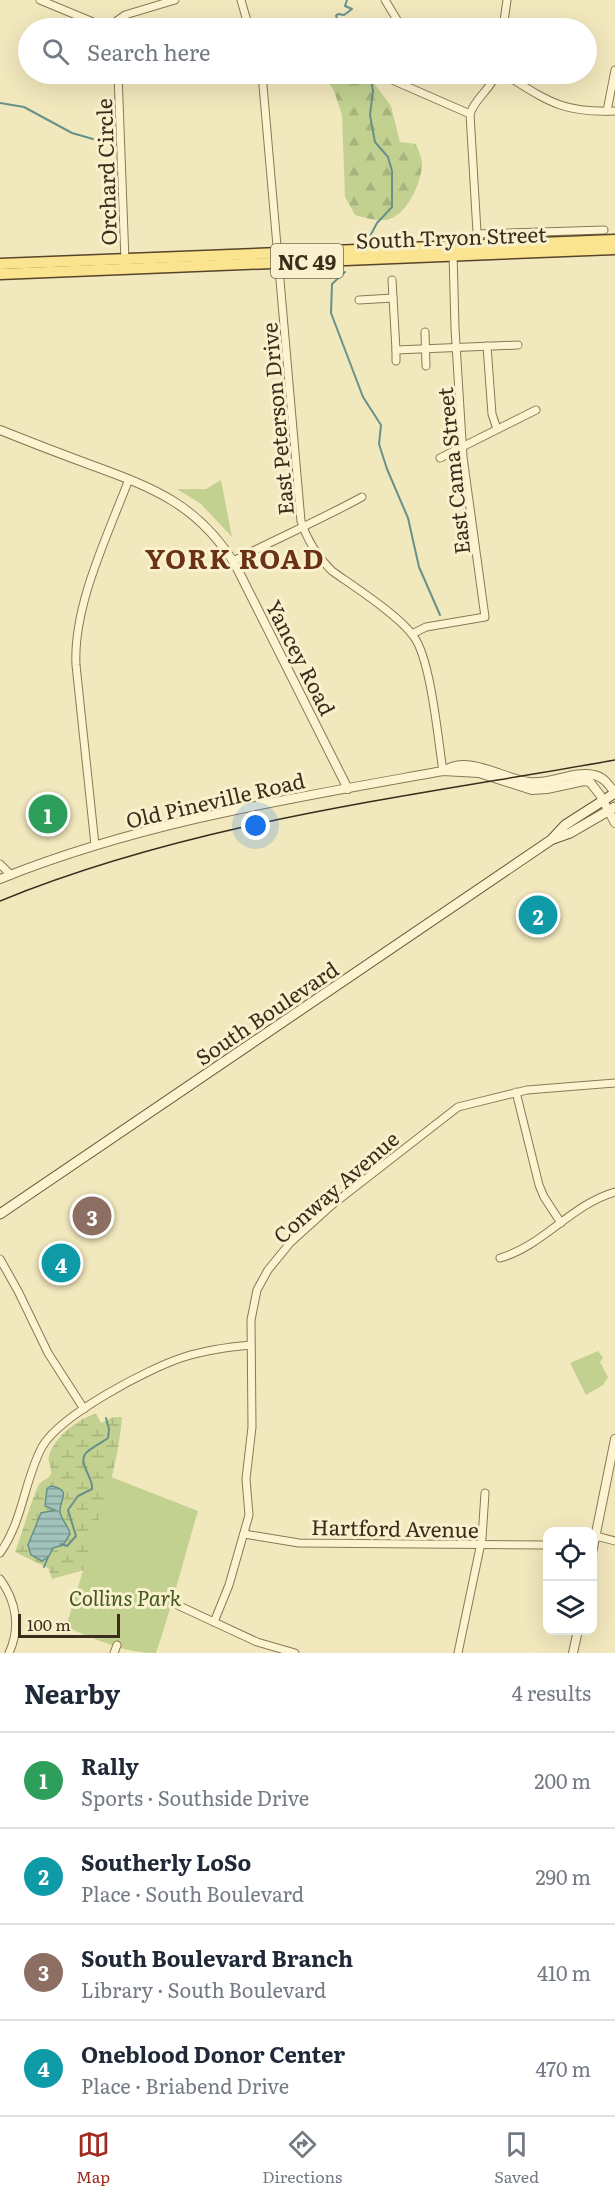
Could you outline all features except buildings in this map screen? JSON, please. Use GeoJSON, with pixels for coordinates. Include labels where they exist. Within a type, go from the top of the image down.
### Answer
{"type":"FeatureCollection","features":[{"type":"Feature","properties":{"kind":"main road","name":"South Tryon Street"},"geometry":{"type":"LineString","coordinates":[[0,264],[125,264],[453,251],[477,244],[615,240]]}},
{"type":"Feature","properties":{"kind":"main road","name":"South Tryon Street"},"geometry":{"type":"LineString","coordinates":[[477,244],[615,249]]}},
{"type":"Feature","properties":{"kind":"main road","name":"South Tryon Street"},"geometry":{"type":"LineString","coordinates":[[0,274],[125,264]]}},
{"type":"Feature","properties":{"kind":"main road","name":"South Boulevard"},"geometry":{"type":"LineString","coordinates":[[0,1214],[551,840],[565,825],[615,793]]}},
{"type":"Feature","properties":{"kind":"main road","name":"South Boulevard"},"geometry":{"type":"LineString","coordinates":[[551,840],[570,833],[612,808]]}},
{"type":"Feature","properties":{"kind":"street"},"geometry":{"type":"LineString","coordinates":[[40,0],[83,18]]}},
{"type":"Feature","properties":{"kind":"street"},"geometry":{"type":"LineString","coordinates":[[121,18],[175,0]]}},
{"type":"Feature","properties":{"kind":"street"},"geometry":{"type":"LineString","coordinates":[[241,0],[246,18]]}},
{"type":"Feature","properties":{"kind":"street"},"geometry":{"type":"LineString","coordinates":[[384,0],[396,18]]}},
{"type":"Feature","properties":{"kind":"street"},"geometry":{"type":"LineString","coordinates":[[504,18],[507,0]]}},
{"type":"Feature","properties":{"kind":"street"},"geometry":{"type":"LineString","coordinates":[[607,111],[615,70]]}},
{"type":"Feature","properties":{"kind":"street","name":"Orchard Circle"},"geometry":{"type":"LineString","coordinates":[[118,84],[125,264]]}},
{"type":"Feature","properties":{"kind":"street","name":"East Peterson Drive"},"geometry":{"type":"LineString","coordinates":[[263,84],[298,509],[302,526],[315,551],[332,571],[412,634],[421,648],[443,771]]}},
{"type":"Feature","properties":{"kind":"street"},"geometry":{"type":"LineString","coordinates":[[491,84],[470,114],[477,244],[604,231]]}},
{"type":"Feature","properties":{"kind":"street"},"geometry":{"type":"LineString","coordinates":[[520,84],[550,103],[561,107],[576,111],[615,111]]}},
{"type":"Feature","properties":{"kind":"street"},"geometry":{"type":"LineString","coordinates":[[404,85],[470,114]]}},
{"type":"Feature","properties":{"kind":"street","name":"East Cama Street"},"geometry":{"type":"LineString","coordinates":[[412,634],[426,627],[485,617],[462,446],[453,251]]}},
{"type":"Feature","properties":{"kind":"street"},"geometry":{"type":"LineString","coordinates":[[392,280],[396,361]]}},
{"type":"Feature","properties":{"kind":"street"},"geometry":{"type":"LineString","coordinates":[[359,300],[393,298]]}},
{"type":"Feature","properties":{"kind":"street"},"geometry":{"type":"LineString","coordinates":[[425,332],[426,366]]}},
{"type":"Feature","properties":{"kind":"street"},"geometry":{"type":"LineString","coordinates":[[396,350],[518,345]]}},
{"type":"Feature","properties":{"kind":"street"},"geometry":{"type":"LineString","coordinates":[[487,346],[492,414],[497,429]]}},
{"type":"Feature","properties":{"kind":"street"},"geometry":{"type":"LineString","coordinates":[[440,458],[536,410]]}},
{"type":"Feature","properties":{"kind":"street","name":"Yancey Road"},"geometry":{"type":"LineString","coordinates":[[0,430],[160,492],[186,509],[214,535],[233,561],[348,789]]}},
{"type":"Feature","properties":{"kind":"street"},"geometry":{"type":"LineString","coordinates":[[96,845],[76,666],[76,646],[85,600],[129,479]]}},
{"type":"Feature","properties":{"kind":"street"},"geometry":{"type":"LineString","coordinates":[[233,561],[302,526],[318,521],[362,497]]}},
{"type":"Feature","properties":{"kind":"street","name":"Old Pineville Road"},"geometry":{"type":"LineString","coordinates":[[443,771],[452,766],[468,766],[535,782],[590,774],[600,776],[615,793]]}},
{"type":"Feature","properties":{"kind":"street","name":"Old Pineville Road"},"geometry":{"type":"LineString","coordinates":[[0,879],[96,845],[198,818],[443,771],[479,773],[532,790],[584,781],[590,782],[603,800]]}},
{"type":"Feature","properties":{"kind":"street"},"geometry":{"type":"LineString","coordinates":[[603,800],[612,808],[615,823]]}},
{"type":"Feature","properties":{"kind":"street"},"geometry":{"type":"LineString","coordinates":[[0,864],[11,875]]}},
{"type":"Feature","properties":{"kind":"street","name":"Conway Avenue"},"geometry":{"type":"LineString","coordinates":[[214,1622],[229,1585],[249,1515],[246,1479],[252,1427],[253,1305],[261,1281],[281,1253],[309,1225],[449,1112],[468,1103],[516,1092],[615,1083]]}},
{"type":"Feature","properties":{"kind":"street"},"geometry":{"type":"LineString","coordinates":[[516,1092],[539,1185],[561,1223]]}},
{"type":"Feature","properties":{"kind":"street"},"geometry":{"type":"LineString","coordinates":[[500,1258],[525,1248],[597,1199],[615,1192]]}},
{"type":"Feature","properties":{"kind":"street"},"geometry":{"type":"LineString","coordinates":[[0,1259],[48,1353],[84,1409]]}},
{"type":"Feature","properties":{"kind":"street"},"geometry":{"type":"LineString","coordinates":[[0,1553],[14,1531],[35,1462],[44,1444],[60,1425],[84,1409],[172,1361],[202,1352],[251,1345]]}},
{"type":"Feature","properties":{"kind":"street"},"geometry":{"type":"LineString","coordinates":[[597,1531],[615,1439]]}},
{"type":"Feature","properties":{"kind":"street"},"geometry":{"type":"LineString","coordinates":[[458,1653],[481,1544],[485,1493]]}},
{"type":"Feature","properties":{"kind":"street","name":"Hartford Avenue"},"geometry":{"type":"LineString","coordinates":[[244,1534],[299,1543],[543,1545]]}},
{"type":"Feature","properties":{"kind":"street"},"geometry":{"type":"LineString","coordinates":[[597,1536],[615,1541]]}},
{"type":"Feature","properties":{"kind":"street"},"geometry":{"type":"LineString","coordinates":[[0,1579],[12,1600],[15,1611],[16,1630],[9,1653]]}},
{"type":"Feature","properties":{"kind":"street"},"geometry":{"type":"LineString","coordinates":[[172,1603],[265,1645],[295,1653]]}},
{"type":"Feature","properties":{"kind":"street"},"geometry":{"type":"LineString","coordinates":[[573,1653],[577,1635]]}},
{"type":"Feature","properties":{"kind":"street"},"geometry":{"type":"LineString","coordinates":[[114,1653],[117,1645]]}},
{"type":"Feature","properties":{"kind":"green space"},"geometry":{"type":"Polygon","coordinates":[[[329,84],[374,84],[391,106],[400,142],[416,144],[422,163],[419,181],[404,209],[392,218],[379,220],[355,215],[345,197],[342,115],[329,84]]]}},
{"type":"Feature","properties":{"kind":"green space"},"geometry":{"type":"Polygon","coordinates":[[[221,480],[232,537],[201,504],[177,489],[206,489],[221,480]]]}},
{"type":"Feature","properties":{"kind":"green space"},"geometry":{"type":"Polygon","coordinates":[[[598,1351],[603,1358],[600,1362],[608,1377],[603,1385],[586,1395],[570,1363],[598,1351]]]}},
{"type":"Feature","properties":{"kind":"green space"},"geometry":{"type":"Polygon","coordinates":[[[96,1414],[101,1423],[113,1417],[122,1417],[120,1437],[107,1495],[84,1570],[52,1579],[48,1568],[15,1552],[38,1486],[51,1474],[49,1458],[56,1442],[82,1419],[96,1414]]]}},
{"type":"Feature","properties":{"kind":"green space","name":"Collins Park"},"geometry":{"type":"Polygon","coordinates":[[[111,1477],[198,1511],[156,1653],[121,1648],[66,1627],[111,1477]]]}},
{"type":"Feature","properties":{"kind":"water"},"geometry":{"type":"Polygon","coordinates":[[[51,1486],[62,1490],[60,1512],[70,1534],[63,1545],[53,1548],[49,1556],[42,1561],[31,1555],[28,1545],[41,1513],[55,1510],[45,1506],[47,1489],[51,1486]]]}},
{"type":"Feature","properties":{"kind":"waterway"},"geometry":{"type":"LineString","coordinates":[[337,18],[338,14],[344,15],[352,9],[345,6],[347,0]]}},
{"type":"Feature","properties":{"kind":"waterway"},"geometry":{"type":"LineString","coordinates":[[369,238],[377,223],[392,207],[392,171],[388,157],[375,142],[370,115],[372,84]]}},
{"type":"Feature","properties":{"kind":"waterway"},"geometry":{"type":"LineString","coordinates":[[0,103],[24,107],[72,133],[93,139]]}},
{"type":"Feature","properties":{"kind":"waterway"},"geometry":{"type":"LineString","coordinates":[[345,272],[332,284],[331,313],[363,397],[381,425],[379,444],[408,518],[419,567],[440,615]]}},
{"type":"Feature","properties":{"kind":"waterway"},"geometry":{"type":"LineString","coordinates":[[61,1544],[67,1546],[76,1536],[68,1510],[78,1496],[92,1489],[83,1460],[89,1450],[108,1438],[109,1429],[106,1418]]}},
{"type":"Feature","properties":{"kind":"waterway"},"geometry":{"type":"LineString","coordinates":[[44,1567],[48,1557]]}},
{"type":"Feature","properties":{"kind":"tram line"},"geometry":{"type":"LineString","coordinates":[[0,901],[74,873],[150,850],[226,831],[303,814],[615,760]]}},
{"type":"Feature","properties":{"kind":"place","name":"Rally"},"geometry":{"type":"Point","coordinates":[48,814]}},
{"type":"Feature","properties":{"kind":"place","name":"Southerly LoSo"},"geometry":{"type":"Point","coordinates":[538,915]}},
{"type":"Feature","properties":{"kind":"place","name":"South Boulevard Branch"},"geometry":{"type":"Point","coordinates":[92,1216]}},
{"type":"Feature","properties":{"kind":"place","name":"Oneblood Donor Center"},"geometry":{"type":"Point","coordinates":[61,1263]}},
{"type":"Feature","properties":{"kind":"district","name":"YORK ROAD"},"geometry":{"type":"Point","coordinates":[235,557]}}]}
